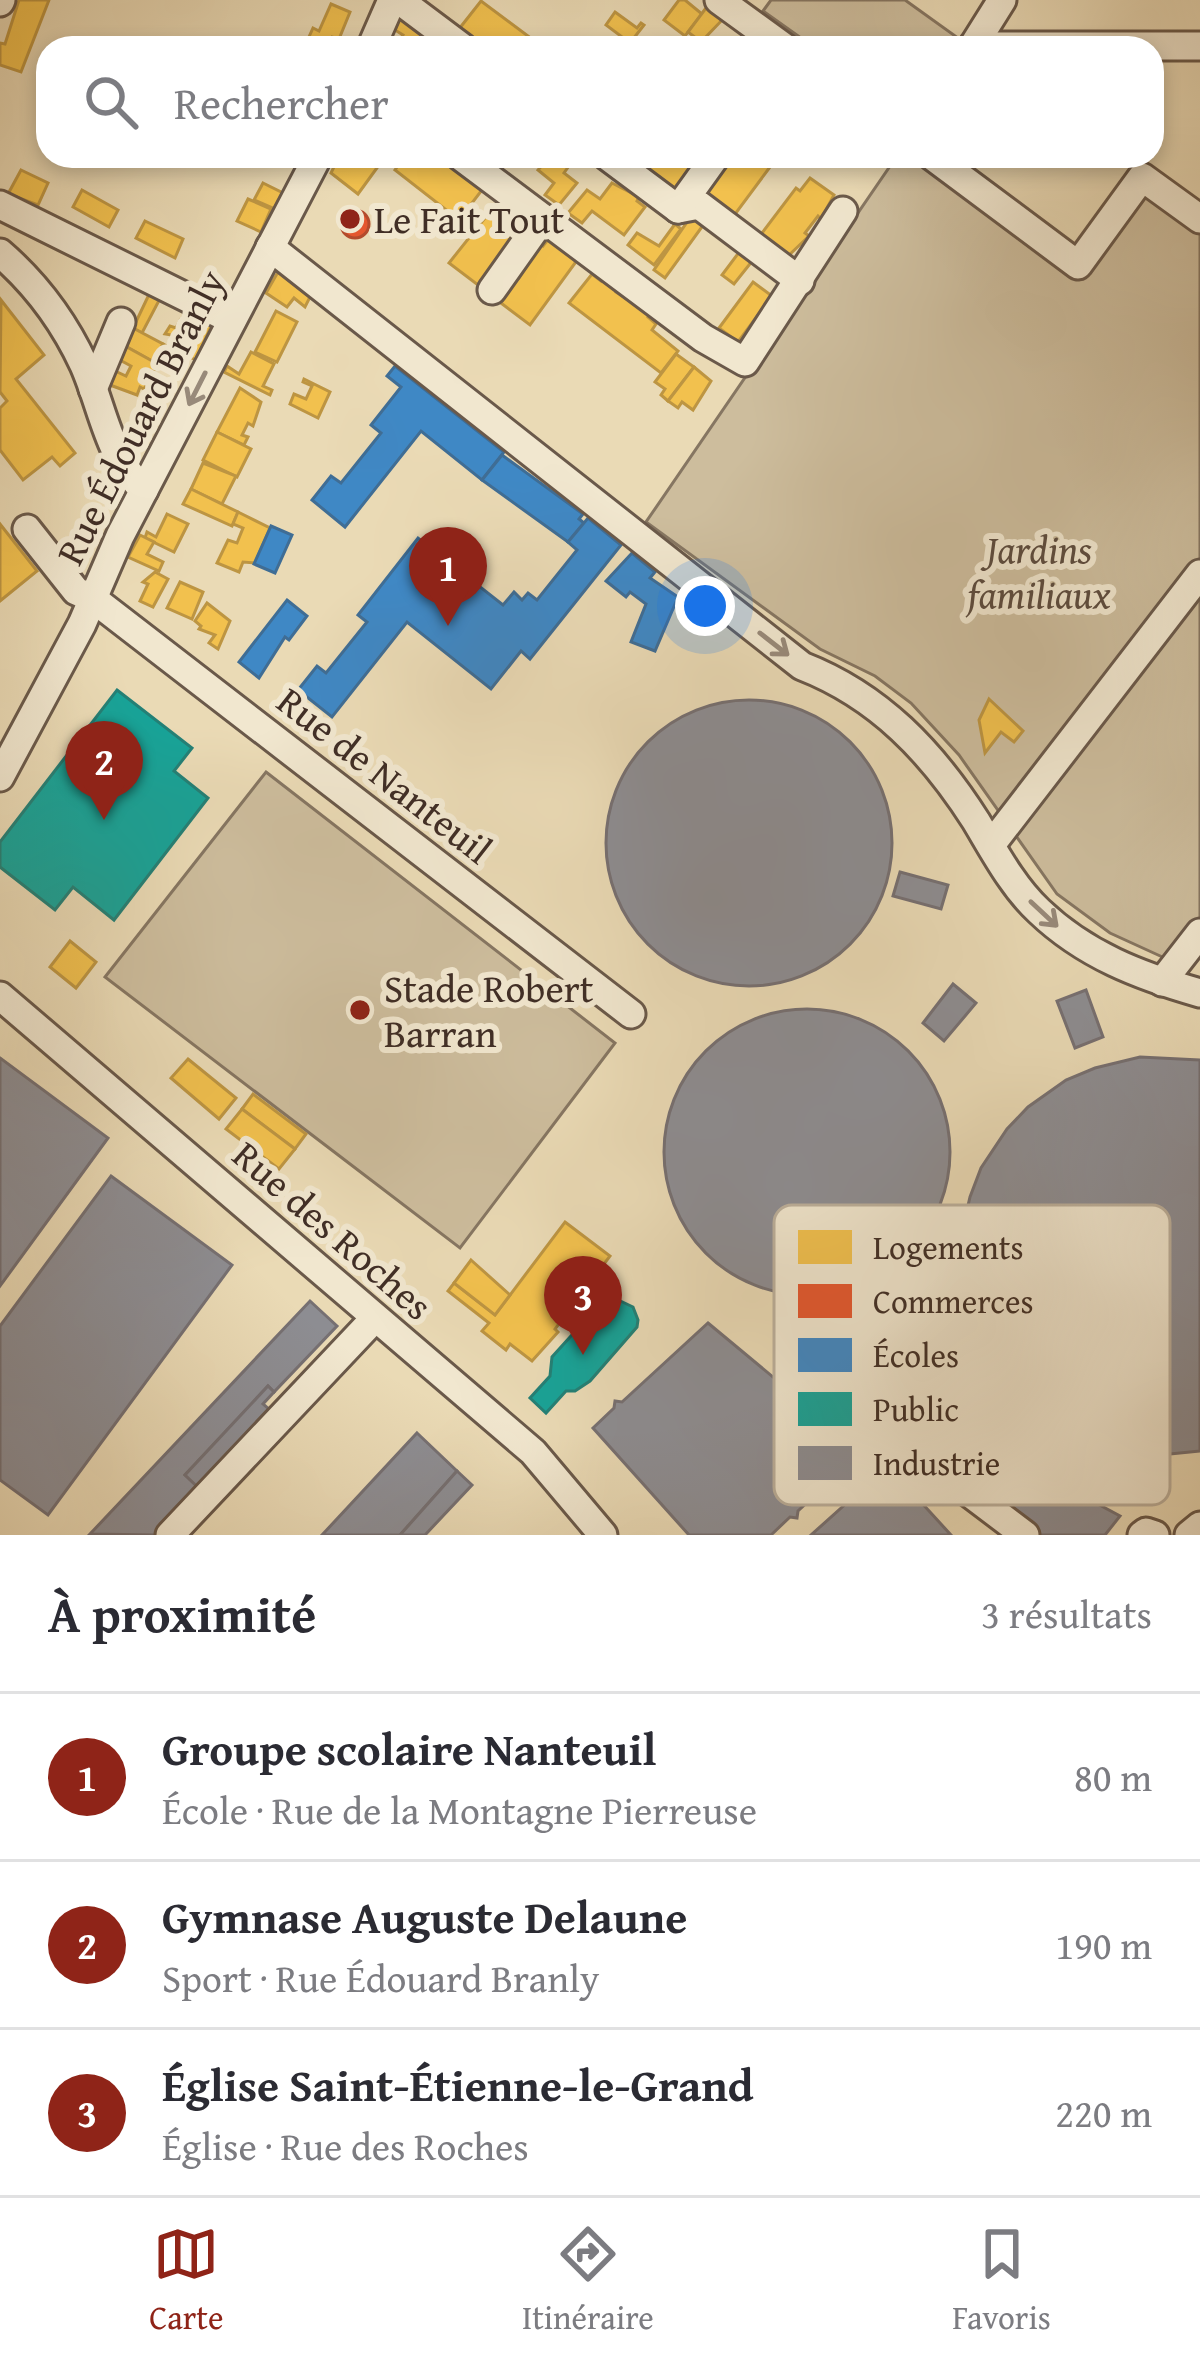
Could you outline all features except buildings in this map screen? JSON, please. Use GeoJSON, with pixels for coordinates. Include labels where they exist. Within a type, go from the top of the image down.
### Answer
{"type":"FeatureCollection","features":[{"type":"Feature","properties":{"kind":"street"},"geometry":{"type":"LineString","coordinates":[[377,36],[396,0],[446,36]]}},
{"type":"Feature","properties":{"kind":"street"},"geometry":{"type":"LineString","coordinates":[[719,0],[768,36]]}},
{"type":"Feature","properties":{"kind":"street"},"geometry":{"type":"LineString","coordinates":[[979,36],[1002,0]]}},
{"type":"Feature","properties":{"kind":"street"},"geometry":{"type":"LineString","coordinates":[[1164,46],[1200,46]]}},
{"type":"Feature","properties":{"kind":"street","name":"Rue Édouard Branly"},"geometry":{"type":"LineString","coordinates":[[0,777],[312,168]]}},
{"type":"Feature","properties":{"kind":"street"},"geometry":{"type":"LineString","coordinates":[[476,168],[703,338],[745,362],[843,211]]}},
{"type":"Feature","properties":{"kind":"street"},"geometry":{"type":"LineString","coordinates":[[623,168],[678,209],[699,206],[800,280]]}},
{"type":"Feature","properties":{"kind":"street"},"geometry":{"type":"LineString","coordinates":[[678,209],[707,168]]}},
{"type":"Feature","properties":{"kind":"street"},"geometry":{"type":"LineString","coordinates":[[948,168],[1078,265],[1142,177],[1200,219]]}},
{"type":"Feature","properties":{"kind":"street"},"geometry":{"type":"LineString","coordinates":[[0,205],[232,320]]}},
{"type":"Feature","properties":{"kind":"street"},"geometry":{"type":"LineString","coordinates":[[492,290],[543,218]]}},
{"type":"Feature","properties":{"kind":"street"},"geometry":{"type":"LineString","coordinates":[[270,247],[802,666],[851,688],[892,718],[939,768],[1036,908],[1082,947],[1200,993]]}},
{"type":"Feature","properties":{"kind":"street"},"geometry":{"type":"LineString","coordinates":[[0,253],[28,278],[52,310],[93,389],[121,463],[144,490]]}},
{"type":"Feature","properties":{"kind":"street"},"geometry":{"type":"LineString","coordinates":[[93,389],[121,322]]}},
{"type":"Feature","properties":{"kind":"street","name":"Rue de Nanteuil"},"geometry":{"type":"LineString","coordinates":[[27,529],[76,591],[92,598],[631,1014]]}},
{"type":"Feature","properties":{"kind":"street"},"geometry":{"type":"LineString","coordinates":[[991,845],[1200,574]]}},
{"type":"Feature","properties":{"kind":"street"},"geometry":{"type":"LineString","coordinates":[[1162,982],[1200,932]]}},
{"type":"Feature","properties":{"kind":"street","name":"Rue des Roches"},"geometry":{"type":"LineString","coordinates":[[0,996],[533,1453],[603,1535]]}},
{"type":"Feature","properties":{"kind":"street"},"geometry":{"type":"LineString","coordinates":[[237,1487],[381,1323]]}},
{"type":"Feature","properties":{"kind":"street"},"geometry":{"type":"LineString","coordinates":[[170,1535],[381,1323]]}},
{"type":"Feature","properties":{"kind":"street"},"geometry":{"type":"LineString","coordinates":[[985,1505],[1025,1535]]}},
{"type":"Feature","properties":{"kind":"street"},"geometry":{"type":"LineString","coordinates":[[1189,1535],[1200,1526]]}},
{"type":"Feature","properties":{"kind":"street"},"geometry":{"type":"LineString","coordinates":[[1142,1535],[1155,1535]]}},
{"type":"Feature","properties":{"kind":"green space"},"geometry":{"type":"Polygon","coordinates":[[[771,0],[905,0],[955,36],[798,36],[763,11],[771,0]]]}},
{"type":"Feature","properties":{"kind":"green space","name":"Jardins familiaux"},"geometry":{"type":"Polygon","coordinates":[[[889,168],[930,168],[1078,275],[1141,186],[1200,230],[1200,920],[1169,960],[1110,933],[1057,894],[959,755],[911,703],[875,676],[820,649],[646,522],[889,168]]]}},
{"type":"Feature","properties":{"kind":"green space","name":"Stade Robert Barran"},"geometry":{"type":"Polygon","coordinates":[[[266,772],[615,1043],[460,1248],[105,977],[266,772]]]}},
{"type":"Feature","properties":{"kind":"place","name":"Le Fait Tout"},"geometry":{"type":"Point","coordinates":[350,219]}},
{"type":"Feature","properties":{"kind":"place","name":"Groupe scolaire Nanteuil"},"geometry":{"type":"Point","coordinates":[448,626]}},
{"type":"Feature","properties":{"kind":"place","name":"Gymnase Auguste Delaune"},"geometry":{"type":"Point","coordinates":[104,820]}},
{"type":"Feature","properties":{"kind":"place","name":"Stade Robert Barran"},"geometry":{"type":"Point","coordinates":[360,1010]}},
{"type":"Feature","properties":{"kind":"place","name":"Église Saint-Étienne-le-Grand"},"geometry":{"type":"Point","coordinates":[583,1355]}}]}
